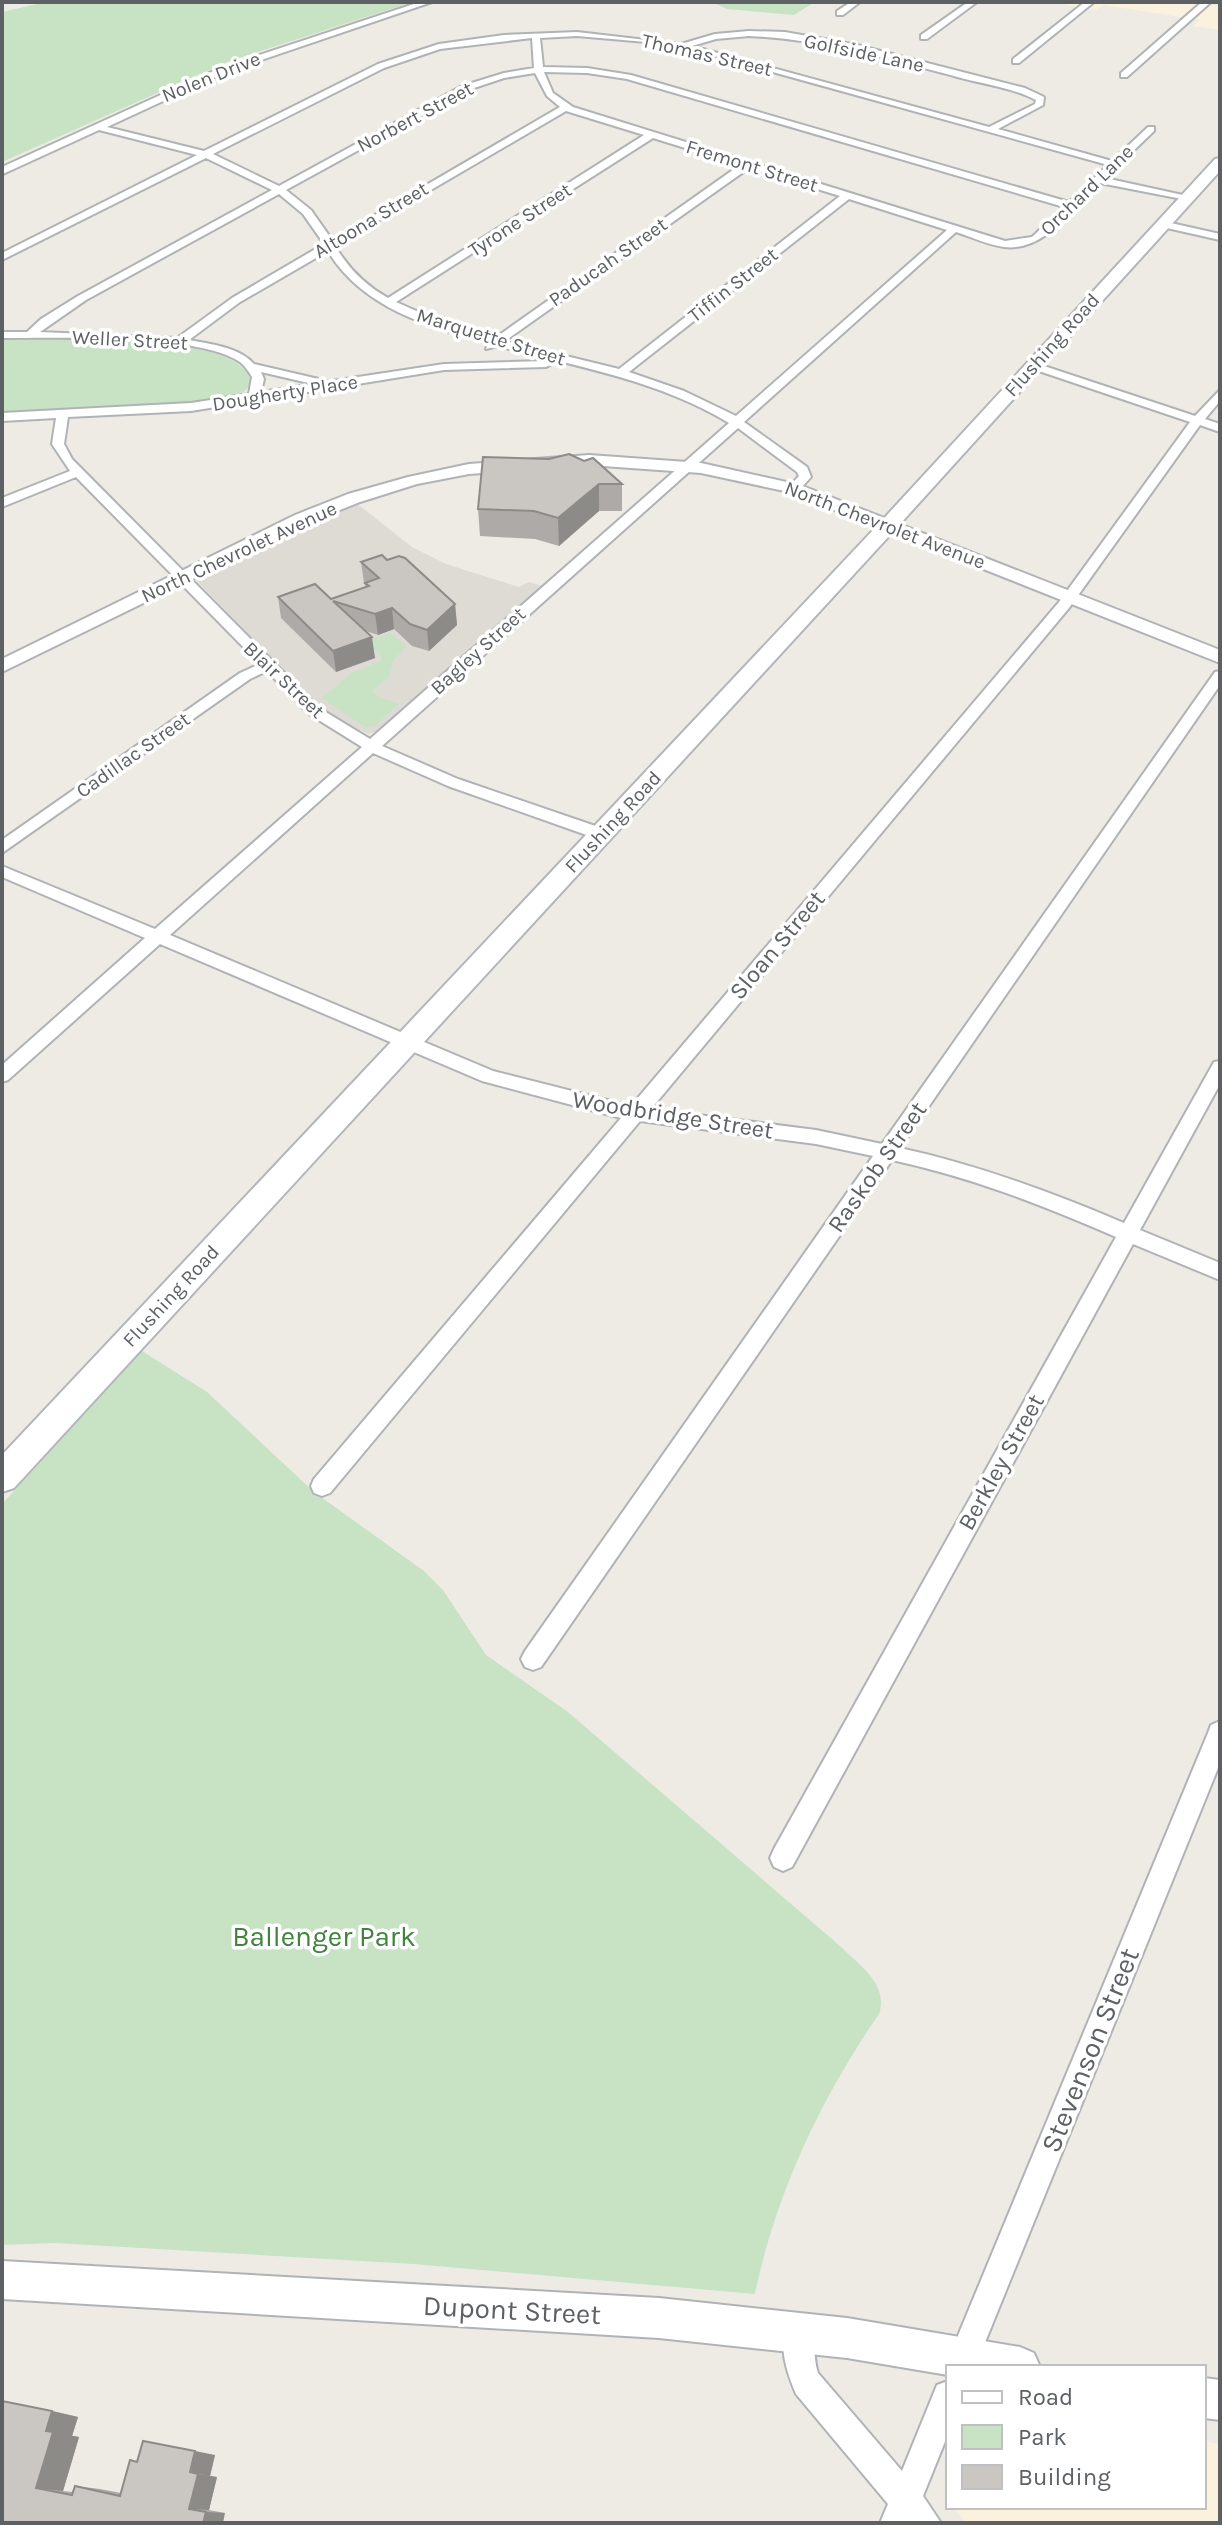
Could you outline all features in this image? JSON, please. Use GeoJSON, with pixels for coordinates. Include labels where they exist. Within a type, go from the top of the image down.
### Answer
{"type":"FeatureCollection","features":[{"type":"Feature","properties":{"kind":"main road","name":"Flushing Road"},"geometry":{"type":"LineString","coordinates":[[2,1478],[894,519],[1220,162]]}},
{"type":"Feature","properties":{"kind":"street","name":"Nolen Drive"},"geometry":{"type":"LineString","coordinates":[[2,171],[234,66],[428,2]]}},
{"type":"Feature","properties":{"kind":"street"},"geometry":{"type":"LineString","coordinates":[[840,13],[856,2]]}},
{"type":"Feature","properties":{"kind":"street"},"geometry":{"type":"LineString","coordinates":[[924,37],[973,2]]}},
{"type":"Feature","properties":{"kind":"street"},"geometry":{"type":"LineString","coordinates":[[1016,61],[1090,2]]}},
{"type":"Feature","properties":{"kind":"street"},"geometry":{"type":"LineString","coordinates":[[1124,75],[1207,2]]}},
{"type":"Feature","properties":{"kind":"street","name":"Golfside Lane"},"geometry":{"type":"LineString","coordinates":[[684,46],[725,34],[757,33],[792,38],[874,53],[1046,100],[989,130]]}},
{"type":"Feature","properties":{"kind":"street"},"geometry":{"type":"LineString","coordinates":[[536,35],[544,90],[566,107]]}},
{"type":"Feature","properties":{"kind":"street","name":"Thomas Street"},"geometry":{"type":"LineString","coordinates":[[2,257],[398,59],[459,43],[536,35],[616,36],[684,46],[1114,164]]}},
{"type":"Feature","properties":{"kind":"street","name":"Norbert Street"},"geometry":{"type":"LineString","coordinates":[[29,336],[75,302],[469,87],[498,77],[539,71],[596,72],[632,78],[1071,206]]}},
{"type":"Feature","properties":{"kind":"street","name":"Fremont Street"},"geometry":{"type":"LineString","coordinates":[[566,107],[954,229],[1001,243],[1019,244]]}},
{"type":"Feature","properties":{"kind":"street","name":"Altoona Street"},"geometry":{"type":"LineString","coordinates":[[180,341],[229,304],[566,107]]}},
{"type":"Feature","properties":{"kind":"street","name":"Marquette Street"},"geometry":{"type":"LineString","coordinates":[[96,127],[204,155],[244,170],[279,190],[311,217],[349,273],[388,302],[435,323],[683,394],[736,422],[803,470],[806,474],[798,484]]}},
{"type":"Feature","properties":{"kind":"street","name":"Orchard Lane"},"geometry":{"type":"LineString","coordinates":[[1019,244],[1036,239],[1151,129]]}},
{"type":"Feature","properties":{"kind":"street","name":"Tyrone Street"},"geometry":{"type":"LineString","coordinates":[[388,302],[651,135]]}},
{"type":"Feature","properties":{"kind":"street","name":"Paducah Street"},"geometry":{"type":"LineString","coordinates":[[474,364],[496,342],[746,165]]}},
{"type":"Feature","properties":{"kind":"street"},"geometry":{"type":"LineString","coordinates":[[1098,180],[1187,197]]}},
{"type":"Feature","properties":{"kind":"street","name":"Tiffin Street"},"geometry":{"type":"LineString","coordinates":[[620,374],[847,196]]}},
{"type":"Feature","properties":{"kind":"street"},"geometry":{"type":"LineString","coordinates":[[1162,224],[1220,237]]}},
{"type":"Feature","properties":{"kind":"street","name":"Bagley Street"},"geometry":{"type":"LineString","coordinates":[[2,1075],[954,229]]}},
{"type":"Feature","properties":{"kind":"street","name":"Weller Street"},"geometry":{"type":"LineString","coordinates":[[2,335],[133,336],[180,341],[218,350],[253,367],[289,378],[338,385]]}},
{"type":"Feature","properties":{"kind":"street","name":"Dougherty Place"},"geometry":{"type":"LineString","coordinates":[[2,417],[171,409],[474,364],[555,364],[567,360]]}},
{"type":"Feature","properties":{"kind":"street"},"geometry":{"type":"LineString","coordinates":[[1034,366],[1220,428]]}},
{"type":"Feature","properties":{"kind":"street"},"geometry":{"type":"LineString","coordinates":[[253,367],[258,380],[253,399]]}},
{"type":"Feature","properties":{"kind":"street","name":"Sloan Street"},"geometry":{"type":"LineString","coordinates":[[322,1486],[1074,592],[1220,394]]}},
{"type":"Feature","properties":{"kind":"street","name":"Blair Street"},"geometry":{"type":"LineString","coordinates":[[63,414],[59,449],[77,472],[314,711],[371,747],[601,834]]}},
{"type":"Feature","properties":{"kind":"street","name":"North Chevrolet Avenue"},"geometry":{"type":"LineString","coordinates":[[2,650],[312,514],[410,475],[551,461],[611,460],[692,461],[798,484],[1074,592],[1220,657]]}},
{"type":"Feature","properties":{"kind":"street"},"geometry":{"type":"LineString","coordinates":[[2,503],[77,472]]}},
{"type":"Feature","properties":{"kind":"street","name":"North Chevrolet Avenue"},"geometry":{"type":"LineString","coordinates":[[2,666],[176,573]]}},
{"type":"Feature","properties":{"kind":"street","name":"North Chevrolet Avenue"},"geometry":{"type":"LineString","coordinates":[[1074,592],[1220,644]]}},
{"type":"Feature","properties":{"kind":"street","name":"Cadillac Street"},"geometry":{"type":"LineString","coordinates":[[2,848],[233,684],[267,666]]}},
{"type":"Feature","properties":{"kind":"street","name":"Raskob Street"},"geometry":{"type":"LineString","coordinates":[[533,1659],[1220,675]]}},
{"type":"Feature","properties":{"kind":"street","name":"Woodbridge Street"},"geometry":{"type":"LineString","coordinates":[[2,871],[405,1044],[532,1090],[635,1114],[794,1134],[889,1151],[991,1179],[1220,1272]]}},
{"type":"Feature","properties":{"kind":"street","name":"Berkley Street"},"geometry":{"type":"LineString","coordinates":[[783,1858],[1220,1067]]}},
{"type":"Feature","properties":{"kind":"street","name":"Stevenson Street"},"geometry":{"type":"LineString","coordinates":[[962,2362],[1220,1733]]}},
{"type":"Feature","properties":{"kind":"street","name":"Dupont Street"},"geometry":{"type":"LineString","coordinates":[[2,2280],[659,2318],[799,2332],[962,2362],[997,2365]]}},
{"type":"Feature","properties":{"kind":"street"},"geometry":{"type":"LineString","coordinates":[[799,2332],[799,2362],[807,2383],[909,2516]]}},
{"type":"Feature","properties":{"kind":"street"},"geometry":{"type":"LineString","coordinates":[[909,2516],[946,2402]]}},
{"type":"Feature","properties":{"kind":"shaded area"},"geometry":{"type":"Polygon","coordinates":[[[1051,2],[1197,2],[1220,6],[1220,30],[1193,26],[1200,20],[1104,5],[1096,10],[1051,2]]]}},
{"type":"Feature","properties":{"kind":"shaded area"},"geometry":{"type":"Polygon","coordinates":[[[355,502],[412,547],[446,564],[519,587],[529,582],[542,586],[378,731],[368,734],[339,720],[305,693],[196,580],[200,575],[310,521],[355,502]]]}},
{"type":"Feature","properties":{"kind":"shaded area"},"geometry":{"type":"Polygon","coordinates":[[[1206,2441],[1220,2444],[1220,2523],[967,2523],[955,2509],[1206,2509],[1206,2441]]]}},
{"type":"Feature","properties":{"kind":"green space"},"geometry":{"type":"Polygon","coordinates":[[[46,2],[412,2],[227,62],[2,162],[2,12],[46,2]]]}},
{"type":"Feature","properties":{"kind":"green space"},"geometry":{"type":"Polygon","coordinates":[[[712,2],[815,2],[794,15],[727,9],[712,2]]]}},
{"type":"Feature","properties":{"kind":"green space"},"geometry":{"type":"Polygon","coordinates":[[[2,338],[174,343],[214,352],[233,361],[247,373],[250,384],[245,391],[231,398],[205,404],[2,414],[2,338]]]}},
{"type":"Feature","properties":{"kind":"green space"},"geometry":{"type":"Polygon","coordinates":[[[391,633],[406,646],[393,661],[389,677],[372,691],[399,704],[374,726],[365,727],[322,698],[352,673],[381,661],[381,655],[366,642],[391,633]]]}},
{"type":"Feature","properties":{"kind":"green space","name":"Ballenger Park"},"geometry":{"type":"Polygon","coordinates":[[[142,1351],[207,1392],[314,1492],[424,1571],[443,1590],[486,1655],[568,1712],[840,1946],[876,1984],[881,2003],[879,2014],[838,2079],[803,2148],[775,2219],[755,2294],[413,2264],[55,2243],[2,2245],[2,1504],[142,1351]]]}},
{"type":"Feature","properties":{"kind":"building"},"geometry":{"type":"Polygon","coordinates":[[[569,454],[584,461],[593,458],[622,484],[599,484],[558,518],[534,511],[478,509],[483,457],[549,459],[569,454]]]}},
{"type":"Feature","properties":{"kind":"building"},"geometry":{"type":"Polygon","coordinates":[[[382,555],[387,560],[399,556],[405,558],[455,604],[427,630],[410,624],[392,608],[375,614],[333,601],[372,637],[333,651],[278,597],[315,584],[331,599],[369,586],[365,583],[379,578],[361,562],[382,555]]]}},
{"type":"Feature","properties":{"kind":"building"},"geometry":{"type":"Polygon","coordinates":[[[2,2401],[52,2411],[46,2431],[53,2432],[36,2488],[72,2495],[75,2486],[120,2496],[130,2460],[137,2462],[143,2441],[195,2451],[190,2472],[198,2474],[189,2509],[206,2512],[203,2523],[2,2523],[2,2401]]]}}]}
